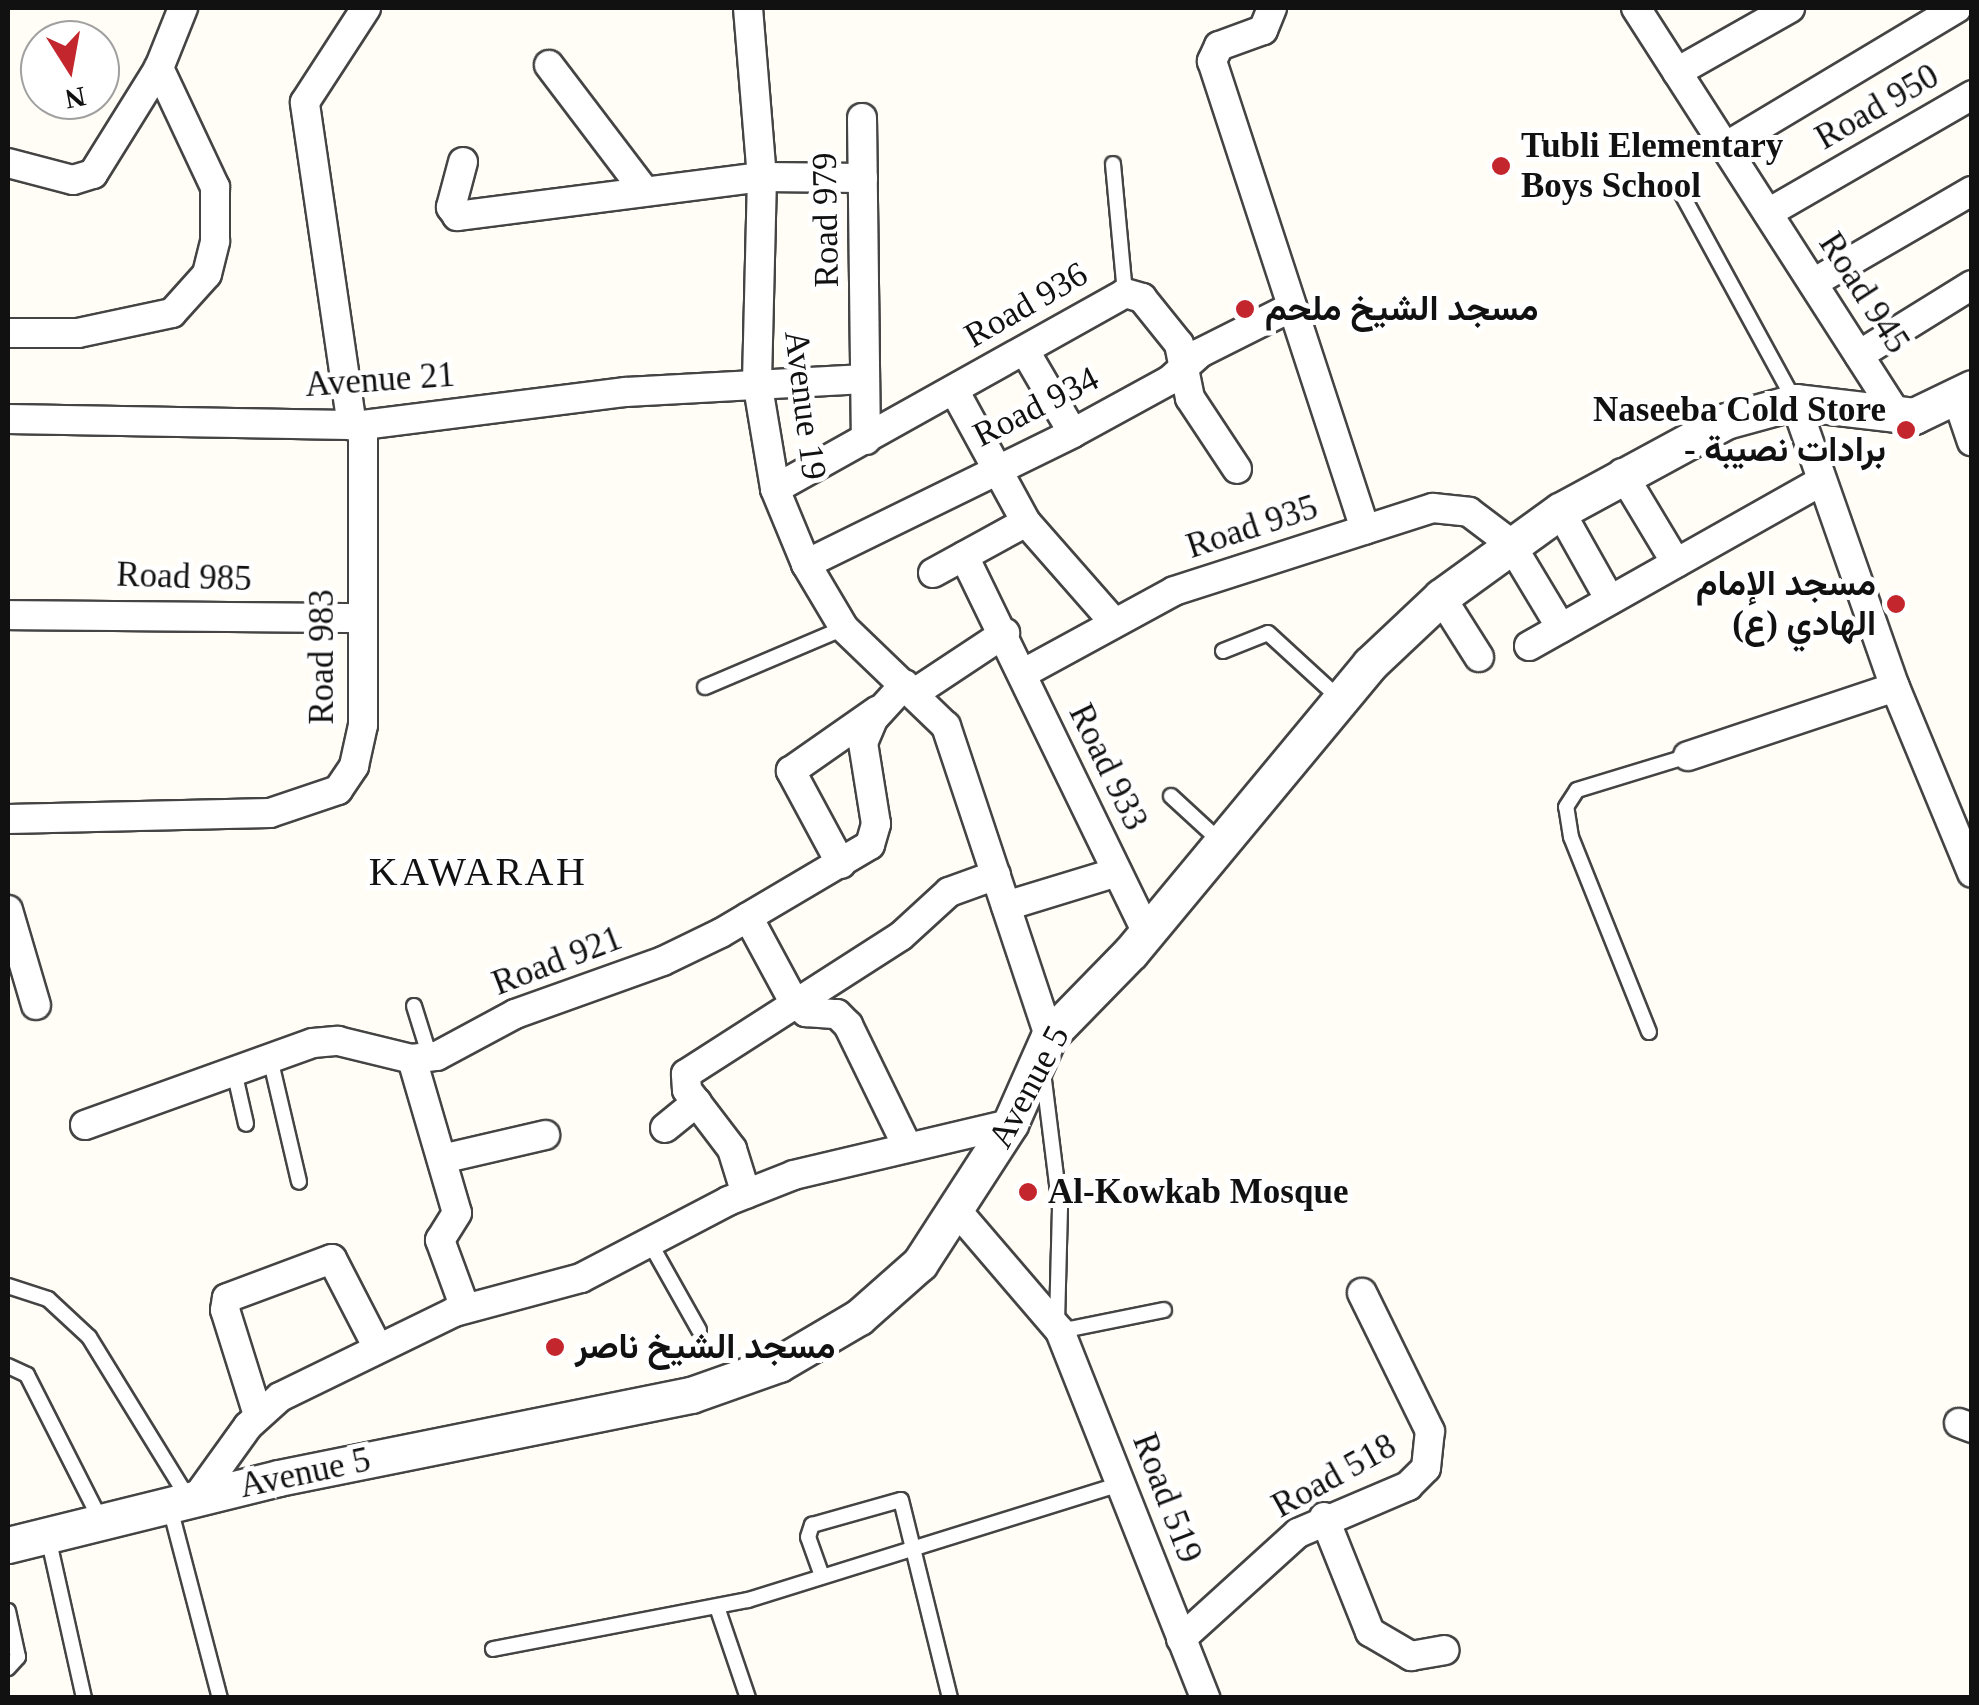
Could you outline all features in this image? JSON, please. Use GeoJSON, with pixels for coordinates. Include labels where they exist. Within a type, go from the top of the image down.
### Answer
{"type":"FeatureCollection","features":[{"type":"Feature","properties":{"kind":"street"},"geometry":{"type":"LineString","coordinates":[[8,163],[73,180],[92,174],[158,68],[183,8]]}},
{"type":"Feature","properties":{"kind":"street","name":"Road 983"},"geometry":{"type":"LineString","coordinates":[[8,818],[270,813],[338,790],[354,766],[363,725],[357,425],[305,102],[366,8]]}},
{"type":"Feature","properties":{"kind":"street","name":"Avenue 19"},"geometry":{"type":"LineString","coordinates":[[748,8],[762,177],[757,381],[775,489],[806,564],[844,628],[911,688],[956,746],[1044,1044]]}},
{"type":"Feature","properties":{"kind":"street"},"geometry":{"type":"LineString","coordinates":[[1272,8],[1263,30],[1219,46],[1212,61],[1365,530]]}},
{"type":"Feature","properties":{"kind":"street","name":"Road 945"},"geometry":{"type":"LineString","coordinates":[[1636,8],[1899,417]]}},
{"type":"Feature","properties":{"kind":"street"},"geometry":{"type":"LineString","coordinates":[[1677,72],[1790,8]]}},
{"type":"Feature","properties":{"kind":"street"},"geometry":{"type":"LineString","coordinates":[[1726,148],[1957,8]]}},
{"type":"Feature","properties":{"kind":"street"},"geometry":{"type":"LineString","coordinates":[[549,65],[644,190]]}},
{"type":"Feature","properties":{"kind":"street"},"geometry":{"type":"LineString","coordinates":[[8,333],[78,333],[172,313],[207,274],[216,241],[215,187],[158,68]]}},
{"type":"Feature","properties":{"kind":"street","name":"Road 950"},"geometry":{"type":"LineString","coordinates":[[1768,213],[1972,95]]}},
{"type":"Feature","properties":{"kind":"street","name":"Road 979"},"geometry":{"type":"LineString","coordinates":[[862,118],[866,440]]}},
{"type":"Feature","properties":{"kind":"street"},"geometry":{"type":"LineString","coordinates":[[463,162],[451,207],[457,216],[762,177],[862,178]]}},
{"type":"Feature","properties":{"kind":"street"},"geometry":{"type":"LineString","coordinates":[[1812,283],[1972,192]]}},
{"type":"Feature","properties":{"kind":"street"},"geometry":{"type":"LineString","coordinates":[[1859,355],[1972,285]]}},
{"type":"Feature","properties":{"kind":"street","name":"Road 936"},"geometry":{"type":"LineString","coordinates":[[775,489],[1125,293],[1142,298],[1179,344],[1193,406],[1237,469]]}},
{"type":"Feature","properties":{"kind":"street","name":"Road 934"},"geometry":{"type":"LineString","coordinates":[[806,564],[1073,432],[1292,307]]}},
{"type":"Feature","properties":{"kind":"street"},"geometry":{"type":"LineString","coordinates":[[1025,351],[1073,432]]}},
{"type":"Feature","properties":{"kind":"street","name":"Avenue 21"},"geometry":{"type":"LineString","coordinates":[[8,418],[357,425],[757,381],[865,379]]}},
{"type":"Feature","properties":{"kind":"street"},"geometry":{"type":"LineString","coordinates":[[954,390],[1026,522],[1112,620]]}},
{"type":"Feature","properties":{"kind":"street"},"geometry":{"type":"LineString","coordinates":[[1964,393],[1972,442]]}},
{"type":"Feature","properties":{"kind":"street","name":"Avenue 5"},"geometry":{"type":"LineString","coordinates":[[8,1545],[185,1500],[690,1395],[778,1364],[893,1289],[958,1212],[1010,1124],[1044,1044],[1146,933],[1339,699],[1442,596],[1510,543],[1560,511],[1622,473],[1726,421],[1794,402],[1899,417],[1964,393]]}},
{"type":"Feature","properties":{"kind":"street"},"geometry":{"type":"LineString","coordinates":[[1794,402],[1895,687],[1972,872]]}},
{"type":"Feature","properties":{"kind":"street"},"geometry":{"type":"LineString","coordinates":[[1622,473],[1676,563]]}},
{"type":"Feature","properties":{"kind":"street"},"geometry":{"type":"LineString","coordinates":[[1529,646],[1820,482]]}},
{"type":"Feature","properties":{"kind":"street","name":"Road 935"},"geometry":{"type":"LineString","coordinates":[[1022,674],[1112,620],[1185,587],[1365,530],[1451,507],[1469,512],[1510,543]]}},
{"type":"Feature","properties":{"kind":"street"},"geometry":{"type":"LineString","coordinates":[[1560,511],[1610,600]]}},
{"type":"Feature","properties":{"kind":"street"},"geometry":{"type":"LineString","coordinates":[[933,573],[1026,522]]}},
{"type":"Feature","properties":{"kind":"street"},"geometry":{"type":"LineString","coordinates":[[1510,543],[1562,628]]}},
{"type":"Feature","properties":{"kind":"street","name":"Road 933"},"geometry":{"type":"LineString","coordinates":[[964,556],[1006,633],[1146,933]]}},
{"type":"Feature","properties":{"kind":"street"},"geometry":{"type":"LineString","coordinates":[[1442,596],[1480,657]]}},
{"type":"Feature","properties":{"kind":"street","name":"Road 985"},"geometry":{"type":"LineString","coordinates":[[8,615],[358,618]]}},
{"type":"Feature","properties":{"kind":"street"},"geometry":{"type":"LineString","coordinates":[[911,688],[1006,633]]}},
{"type":"Feature","properties":{"kind":"street"},"geometry":{"type":"LineString","coordinates":[[1688,756],[1895,687]]}},
{"type":"Feature","properties":{"kind":"street","name":"Road 921"},"geometry":{"type":"LineString","coordinates":[[421,1058],[515,1014],[664,960],[865,850],[876,832],[863,744],[881,708],[911,688]]}},
{"type":"Feature","properties":{"kind":"street"},"geometry":{"type":"LineString","coordinates":[[841,864],[791,770],[881,708]]}},
{"type":"Feature","properties":{"kind":"street"},"geometry":{"type":"LineString","coordinates":[[1006,906],[1117,872]]}},
{"type":"Feature","properties":{"kind":"street"},"geometry":{"type":"LineString","coordinates":[[746,1194],[732,1149],[685,1085],[689,1070],[901,936],[949,892],[996,875]]}},
{"type":"Feature","properties":{"kind":"street"},"geometry":{"type":"LineString","coordinates":[[8,910],[36,1006]]}},
{"type":"Feature","properties":{"kind":"street"},"geometry":{"type":"LineString","coordinates":[[748,917],[794,1002],[806,1012],[837,1014],[848,1024],[907,1146]]}},
{"type":"Feature","properties":{"kind":"street"},"geometry":{"type":"LineString","coordinates":[[85,1124],[270,1058],[338,1040],[421,1058],[457,1216],[440,1240],[465,1308]]}},
{"type":"Feature","properties":{"kind":"street"},"geometry":{"type":"LineString","coordinates":[[664,1128],[697,1102]]}},
{"type":"Feature","properties":{"kind":"street"},"geometry":{"type":"LineString","coordinates":[[185,1500],[258,1415],[292,1389],[465,1308],[559,1286],[746,1194],[907,1146],[1010,1124]]}},
{"type":"Feature","properties":{"kind":"street"},"geometry":{"type":"LineString","coordinates":[[442,1159],[545,1135]]}},
{"type":"Feature","properties":{"kind":"street","name":"Road 519"},"geometry":{"type":"LineString","coordinates":[[958,1212],[1058,1328],[1206,1698]]}},
{"type":"Feature","properties":{"kind":"street"},"geometry":{"type":"LineString","coordinates":[[258,1415],[224,1304],[320,1260],[340,1266],[378,1348]]}},
{"type":"Feature","properties":{"kind":"street","name":"Road 518"},"geometry":{"type":"LineString","coordinates":[[1181,1639],[1298,1533],[1324,1518],[1408,1486],[1431,1456],[1430,1431],[1362,1293]]}},
{"type":"Feature","properties":{"kind":"street"},"geometry":{"type":"LineString","coordinates":[[1324,1518],[1370,1632],[1411,1656],[1444,1650]]}},
{"type":"Feature","properties":{"kind":"lane"},"geometry":{"type":"LineString","coordinates":[[1113,164],[1125,293]]}},
{"type":"Feature","properties":{"kind":"lane"},"geometry":{"type":"LineString","coordinates":[[1678,187],[1794,402]]}},
{"type":"Feature","properties":{"kind":"lane"},"geometry":{"type":"LineString","coordinates":[[704,687],[844,628]]}},
{"type":"Feature","properties":{"kind":"lane"},"geometry":{"type":"LineString","coordinates":[[1223,651],[1268,633],[1339,699]]}},
{"type":"Feature","properties":{"kind":"lane"},"geometry":{"type":"LineString","coordinates":[[1649,1032],[1570,837],[1566,807],[1577,790],[1688,756]]}},
{"type":"Feature","properties":{"kind":"lane"},"geometry":{"type":"LineString","coordinates":[[1171,796],[1220,842]]}},
{"type":"Feature","properties":{"kind":"lane"},"geometry":{"type":"LineString","coordinates":[[414,1006],[421,1058]]}},
{"type":"Feature","properties":{"kind":"lane","name":"Road 519"},"geometry":{"type":"LineString","coordinates":[[1044,1044],[1060,1208],[1058,1328]]}},
{"type":"Feature","properties":{"kind":"lane"},"geometry":{"type":"LineString","coordinates":[[270,1058],[299,1182]]}},
{"type":"Feature","properties":{"kind":"lane"},"geometry":{"type":"LineString","coordinates":[[234,1071],[246,1124]]}},
{"type":"Feature","properties":{"kind":"lane"},"geometry":{"type":"LineString","coordinates":[[650,1243],[699,1330]]}},
{"type":"Feature","properties":{"kind":"lane"},"geometry":{"type":"LineString","coordinates":[[8,1286],[48,1299],[89,1336],[185,1500],[220,1698]]}},
{"type":"Feature","properties":{"kind":"lane"},"geometry":{"type":"LineString","coordinates":[[1058,1328],[1164,1310]]}},
{"type":"Feature","properties":{"kind":"lane"},"geometry":{"type":"LineString","coordinates":[[8,1366],[27,1375],[101,1521]]}},
{"type":"Feature","properties":{"kind":"lane"},"geometry":{"type":"LineString","coordinates":[[493,1650],[716,1607],[1121,1484]]}},
{"type":"Feature","properties":{"kind":"lane"},"geometry":{"type":"LineString","coordinates":[[822,1576],[808,1529],[890,1498],[905,1504],[950,1698]]}},
{"type":"Feature","properties":{"kind":"lane"},"geometry":{"type":"LineString","coordinates":[[48,1534],[84,1698]]}},
{"type":"Feature","properties":{"kind":"lane"},"geometry":{"type":"LineString","coordinates":[[716,1607],[748,1698]]}},
{"type":"Feature","properties":{"kind":"lane"},"geometry":{"type":"LineString","coordinates":[[8,1611],[18,1657],[8,1668]]}},
{"type":"Feature","properties":{"kind":"place","name":"Tubli Elementary Boys School"},"geometry":{"type":"Point","coordinates":[1501,166]}},
{"type":"Feature","properties":{"kind":"place","name":"مسجد الشيخ ملحم"},"geometry":{"type":"Point","coordinates":[1245,309]}},
{"type":"Feature","properties":{"kind":"place","name":"Naseeba Cold Store - برادات نصيبة"},"geometry":{"type":"Point","coordinates":[1906,430]}},
{"type":"Feature","properties":{"kind":"place","name":"مسجد الإمام الهادي (ع)"},"geometry":{"type":"Point","coordinates":[1896,604]}},
{"type":"Feature","properties":{"kind":"place","name":"Al-Kowkab Mosque"},"geometry":{"type":"Point","coordinates":[1028,1192]}},
{"type":"Feature","properties":{"kind":"place","name":"مسجد الشيخ ناصر"},"geometry":{"type":"Point","coordinates":[555,1347]}},
{"type":"Feature","properties":{"kind":"district","name":"KAWARAH"},"geometry":{"type":"Point","coordinates":[478,872]}}]}
